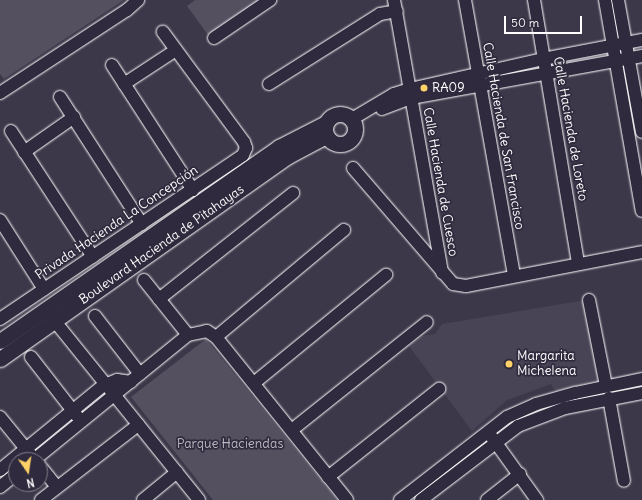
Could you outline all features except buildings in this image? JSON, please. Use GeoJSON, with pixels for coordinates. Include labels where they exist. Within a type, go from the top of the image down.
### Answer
{"type":"FeatureCollection","features":[{"type":"Feature","properties":{"kind":"street"},"geometry":{"type":"LineString","coordinates":[[1,90],[127,10],[138,0]]}},
{"type":"Feature","properties":{"kind":"street"},"geometry":{"type":"LineString","coordinates":[[214,38],[270,0]]}},
{"type":"Feature","properties":{"kind":"street","name":"Calle Hacienda de San Francisco"},"geometry":{"type":"LineString","coordinates":[[465,0],[514,276]]}},
{"type":"Feature","properties":{"kind":"street","name":"Calle Hacienda de Loreto"},"geometry":{"type":"LineString","coordinates":[[534,0],[578,263]]}},
{"type":"Feature","properties":{"kind":"street"},"geometry":{"type":"LineString","coordinates":[[605,0],[616,61],[637,154],[642,211]]}},
{"type":"Feature","properties":{"kind":"street"},"geometry":{"type":"LineString","coordinates":[[618,0],[642,132]]}},
{"type":"Feature","properties":{"kind":"street"},"geometry":{"type":"LineString","coordinates":[[269,84],[380,14],[396,6]]}},
{"type":"Feature","properties":{"kind":"street","name":"Calle Hacienda de Cuesco"},"geometry":{"type":"LineString","coordinates":[[396,6],[442,274]]}},
{"type":"Feature","properties":{"kind":"street"},"geometry":{"type":"LineString","coordinates":[[124,84],[176,50],[163,32]]}},
{"type":"Feature","properties":{"kind":"street"},"geometry":{"type":"LineString","coordinates":[[353,121],[411,94],[478,80],[543,59],[642,40]]}},
{"type":"Feature","properties":{"kind":"street","name":"Privada Hacienda La Concepción"},"geometry":{"type":"LineString","coordinates":[[0,319],[193,190],[243,154],[246,148],[244,142],[176,50]]}},
{"type":"Feature","properties":{"kind":"street"},"geometry":{"type":"LineString","coordinates":[[478,80],[546,74],[642,56]]}},
{"type":"Feature","properties":{"kind":"street"},"geometry":{"type":"LineString","coordinates":[[112,65],[193,190]]}},
{"type":"Feature","properties":{"kind":"street"},"geometry":{"type":"LineString","coordinates":[[60,97],[142,224]]}},
{"type":"Feature","properties":{"kind":"street"},"geometry":{"type":"LineString","coordinates":[[340,113],[353,121],[354,133],[348,142],[338,144],[326,129],[331,116],[340,113]]}},
{"type":"Feature","properties":{"kind":"street"},"geometry":{"type":"LineString","coordinates":[[24,152],[74,117]]}},
{"type":"Feature","properties":{"kind":"street","name":"Boulevard Hacienda de Pitahayas"},"geometry":{"type":"LineString","coordinates":[[0,359],[50,315],[279,146],[326,129]]}},
{"type":"Feature","properties":{"kind":"street"},"geometry":{"type":"LineString","coordinates":[[11,131],[93,257]]}},
{"type":"Feature","properties":{"kind":"street"},"geometry":{"type":"LineString","coordinates":[[353,168],[442,274],[453,284],[466,286],[578,263],[642,252]]}},
{"type":"Feature","properties":{"kind":"street"},"geometry":{"type":"LineString","coordinates":[[159,299],[293,193]]}},
{"type":"Feature","properties":{"kind":"street"},"geometry":{"type":"LineString","coordinates":[[0,220],[40,292],[50,315],[104,386],[199,500]]}},
{"type":"Feature","properties":{"kind":"street"},"geometry":{"type":"LineString","coordinates":[[47,452],[188,335],[212,334],[344,230]]}},
{"type":"Feature","properties":{"kind":"street"},"geometry":{"type":"LineString","coordinates":[[254,383],[386,276]]}},
{"type":"Feature","properties":{"kind":"street"},"geometry":{"type":"LineString","coordinates":[[144,280],[188,335]]}},
{"type":"Feature","properties":{"kind":"street"},"geometry":{"type":"LineString","coordinates":[[589,300],[606,386]]}},
{"type":"Feature","properties":{"kind":"street","name":"Boulevard Hacienda de Pitahayas"},"geometry":{"type":"LineString","coordinates":[[0,341],[50,315]]}},
{"type":"Feature","properties":{"kind":"street"},"geometry":{"type":"LineString","coordinates":[[95,316],[135,378]]}},
{"type":"Feature","properties":{"kind":"street"},"geometry":{"type":"LineString","coordinates":[[293,430],[427,322]]}},
{"type":"Feature","properties":{"kind":"street"},"geometry":{"type":"LineString","coordinates":[[212,334],[293,430],[347,500]]}},
{"type":"Feature","properties":{"kind":"street"},"geometry":{"type":"LineString","coordinates":[[31,358],[82,422]]}},
{"type":"Feature","properties":{"kind":"street"},"geometry":{"type":"LineString","coordinates":[[0,470],[104,386],[117,380],[135,378]]}},
{"type":"Feature","properties":{"kind":"street"},"geometry":{"type":"LineString","coordinates":[[400,500],[487,430],[507,417],[536,404],[606,386],[642,379]]}},
{"type":"Feature","properties":{"kind":"street"},"geometry":{"type":"LineString","coordinates":[[328,477],[439,389]]}},
{"type":"Feature","properties":{"kind":"street"},"geometry":{"type":"LineString","coordinates":[[419,484],[427,498],[518,426],[531,420],[565,408],[609,398],[642,393]]}},
{"type":"Feature","properties":{"kind":"street"},"geometry":{"type":"LineString","coordinates":[[609,398],[624,480]]}},
{"type":"Feature","properties":{"kind":"street"},"geometry":{"type":"LineString","coordinates":[[0,417],[28,452]]}},
{"type":"Feature","properties":{"kind":"street"},"geometry":{"type":"LineString","coordinates":[[41,500],[138,425]]}},
{"type":"Feature","properties":{"kind":"street"},"geometry":{"type":"LineString","coordinates":[[487,430],[520,474],[537,500]]}},
{"type":"Feature","properties":{"kind":"street"},"geometry":{"type":"LineString","coordinates":[[143,500],[177,472]]}},
{"type":"Feature","properties":{"kind":"street"},"geometry":{"type":"LineString","coordinates":[[487,500],[520,474]]}},
{"type":"Feature","properties":{"kind":"street"},"geometry":{"type":"LineString","coordinates":[[48,476],[57,487]]}},
{"type":"Feature","properties":{"kind":"street"},"geometry":{"type":"LineString","coordinates":[[0,487],[8,480]]}},
{"type":"Feature","properties":{"kind":"shaded area","name":"Margarita Michelena"},"geometry":{"type":"Polygon","coordinates":[[[586,300],[598,381],[555,391],[551,384],[507,400],[472,431],[409,346],[422,336],[435,334],[442,324],[586,300]]]}},
{"type":"Feature","properties":{"kind":"green space"},"geometry":{"type":"Polygon","coordinates":[[[0,0],[124,0],[4,79],[0,74],[0,0]]]}},
{"type":"Feature","properties":{"kind":"green space"},"geometry":{"type":"Polygon","coordinates":[[[195,0],[265,0],[208,35],[187,6],[195,0]]]}},
{"type":"Feature","properties":{"kind":"green space","name":"Parque Haciendas"},"geometry":{"type":"Polygon","coordinates":[[[206,339],[337,500],[213,500],[131,397],[206,339]]]}},
{"type":"Feature","properties":{"kind":"place","name":"RA09"},"geometry":{"type":"Point","coordinates":[424,88]}},
{"type":"Feature","properties":{"kind":"place","name":"Margarita Michelena"},"geometry":{"type":"Point","coordinates":[509,364]}}]}
